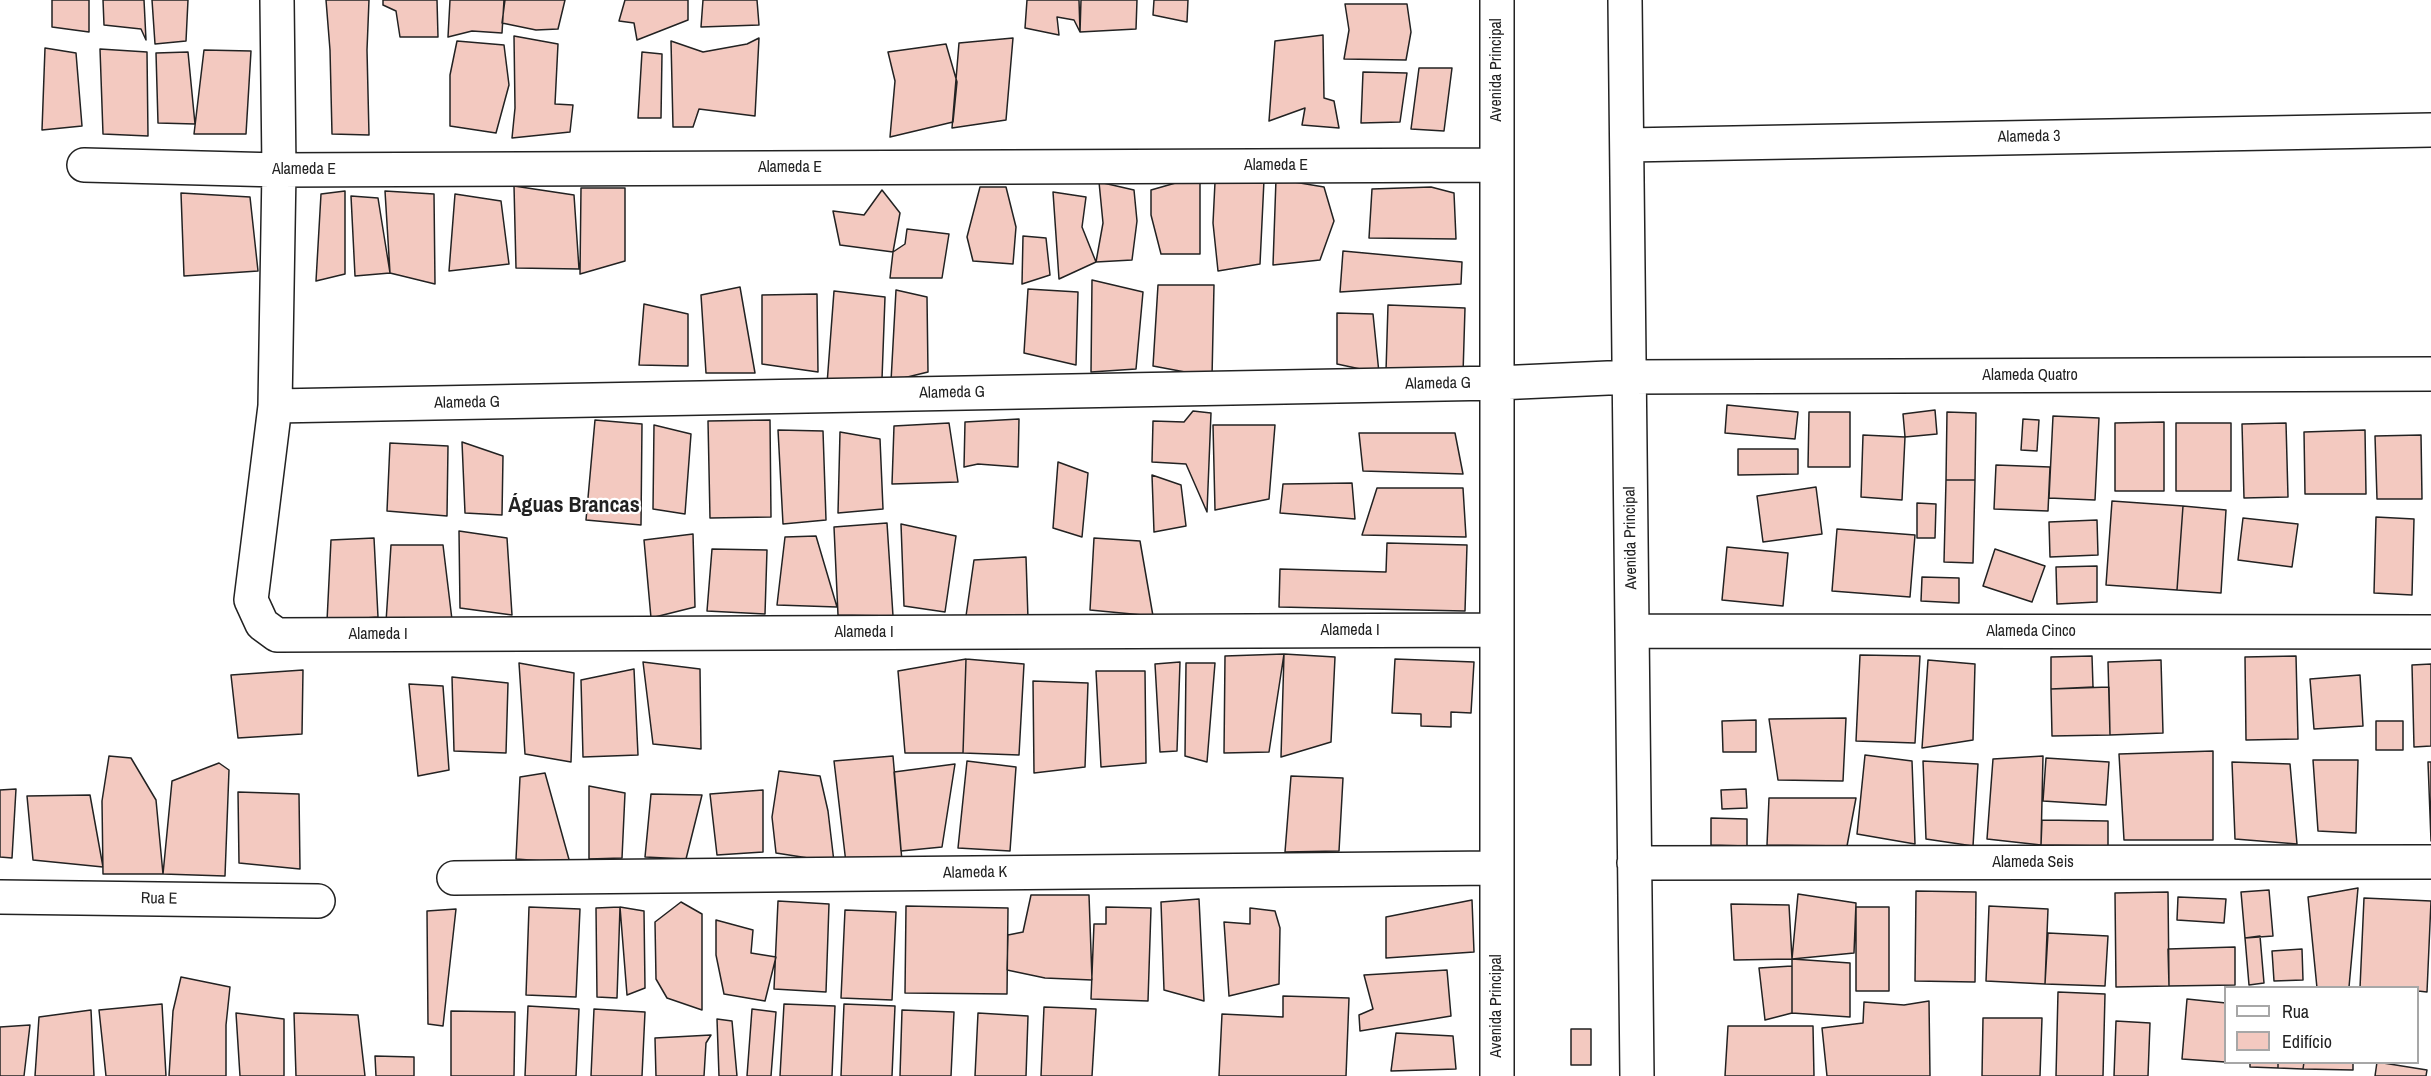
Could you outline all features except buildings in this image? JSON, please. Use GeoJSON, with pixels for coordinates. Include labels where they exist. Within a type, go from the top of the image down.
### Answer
{"type":"FeatureCollection","features":[{"type":"Feature","properties":{"kind":"street"},"geometry":{"type":"LineString","coordinates":[[275,406],[279,170],[277,0]]}},
{"type":"Feature","properties":{"kind":"street","name":"Avenida Principal"},"geometry":{"type":"LineString","coordinates":[[1497,0],[1497,1076]]}},
{"type":"Feature","properties":{"kind":"street","name":"Avenida Principal"},"geometry":{"type":"LineString","coordinates":[[1625,0],[1637,1076]]}},
{"type":"Feature","properties":{"kind":"street","name":"Alameda 3"},"geometry":{"type":"LineString","coordinates":[[1627,145],[2431,130]]}},
{"type":"Feature","properties":{"kind":"street","name":"Alameda E"},"geometry":{"type":"LineString","coordinates":[[84,165],[279,170],[1497,165]]}},
{"type":"Feature","properties":{"kind":"street","name":"Alameda Quatro"},"geometry":{"type":"LineString","coordinates":[[1630,377],[2431,374]]}},
{"type":"Feature","properties":{"kind":"street","name":"Alameda G"},"geometry":{"type":"LineString","coordinates":[[275,406],[1497,383],[1630,377]]}},
{"type":"Feature","properties":{"kind":"street","name":"Alameda I"},"geometry":{"type":"LineString","coordinates":[[275,406],[251,600],[262,624],[277,635],[1497,630]]}},
{"type":"Feature","properties":{"kind":"street","name":"Alameda Cinco"},"geometry":{"type":"LineString","coordinates":[[1632,631],[2431,632]]}},
{"type":"Feature","properties":{"kind":"street","name":"Alameda Seis"},"geometry":{"type":"LineString","coordinates":[[1634,863],[2431,862]]}},
{"type":"Feature","properties":{"kind":"street","name":"Alameda K"},"geometry":{"type":"LineString","coordinates":[[454,878],[1497,868]]}},
{"type":"Feature","properties":{"kind":"street","name":"Rua E"},"geometry":{"type":"LineString","coordinates":[[0,897],[318,901]]}},
{"type":"Feature","properties":{"kind":"district","name":"Águas Brancas"},"geometry":{"type":"Point","coordinates":[574,506]}}]}
